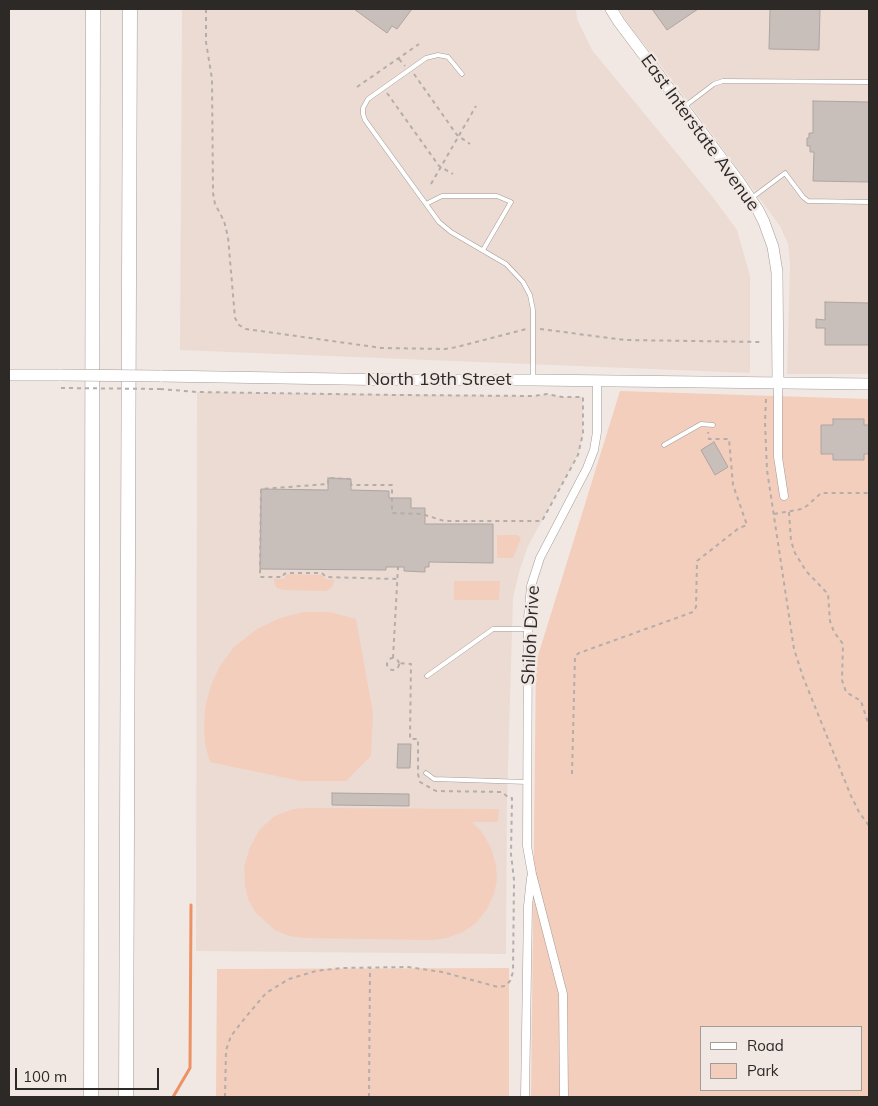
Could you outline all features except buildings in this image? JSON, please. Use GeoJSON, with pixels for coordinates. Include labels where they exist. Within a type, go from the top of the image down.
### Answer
{"type":"FeatureCollection","features":[{"type":"Feature","properties":{"kind":"highway"},"geometry":{"type":"LineString","coordinates":[[91,1097],[93,9]]}},
{"type":"Feature","properties":{"kind":"highway"},"geometry":{"type":"LineString","coordinates":[[126,1097],[130,9]]}},
{"type":"Feature","properties":{"kind":"street","name":"East Interstate Avenue"},"geometry":{"type":"LineString","coordinates":[[611,9],[751,198],[769,234],[776,260],[778,282],[778,383]]}},
{"type":"Feature","properties":{"kind":"street","name":"North 19th Street"},"geometry":{"type":"LineString","coordinates":[[9,375],[869,384]]}},
{"type":"Feature","properties":{"kind":"street","name":"Shiloh Drive"},"geometry":{"type":"LineString","coordinates":[[564,1097],[563,994],[532,874],[527,846],[529,602],[535,572],[546,544],[587,468],[594,450],[597,432],[597,380]]}},
{"type":"Feature","properties":{"kind":"street"},"geometry":{"type":"LineString","coordinates":[[778,383],[778,457],[784,496]]}},
{"type":"Feature","properties":{"kind":"street","name":"Shiloh Drive"},"geometry":{"type":"LineString","coordinates":[[525,1097],[528,906],[532,874]]}},
{"type":"Feature","properties":{"kind":"lane"},"geometry":{"type":"LineString","coordinates":[[462,74],[452,60],[444,56],[426,58],[364,103],[363,114],[426,204],[445,227],[513,270],[527,288],[532,302],[533,380]]}},
{"type":"Feature","properties":{"kind":"lane"},"geometry":{"type":"LineString","coordinates":[[683,108],[714,84],[723,80],[869,82]]}},
{"type":"Feature","properties":{"kind":"lane"},"geometry":{"type":"LineString","coordinates":[[751,198],[784,173],[808,201],[869,202]]}},
{"type":"Feature","properties":{"kind":"lane"},"geometry":{"type":"LineString","coordinates":[[426,204],[442,196],[497,196],[511,202],[483,250]]}},
{"type":"Feature","properties":{"kind":"lane"},"geometry":{"type":"LineString","coordinates":[[664,445],[701,424],[713,425]]}},
{"type":"Feature","properties":{"kind":"lane"},"geometry":{"type":"LineString","coordinates":[[428,676],[494,629],[528,629]]}},
{"type":"Feature","properties":{"kind":"lane"},"geometry":{"type":"LineString","coordinates":[[426,773],[434,779],[527,782]]}},
{"type":"Feature","properties":{"kind":"path"},"geometry":{"type":"LineString","coordinates":[[206,9],[206,42],[212,75],[214,204],[224,222],[228,237],[235,318],[239,325],[246,328],[378,347],[445,349],[526,329],[634,340],[762,342]]}},
{"type":"Feature","properties":{"kind":"path"},"geometry":{"type":"LineString","coordinates":[[357,88],[419,44]]}},
{"type":"Feature","properties":{"kind":"path"},"geometry":{"type":"LineString","coordinates":[[399,58],[413,73],[458,136],[470,144]]}},
{"type":"Feature","properties":{"kind":"path"},"geometry":{"type":"LineString","coordinates":[[383,88],[441,167],[453,174]]}},
{"type":"Feature","properties":{"kind":"path"},"geometry":{"type":"LineString","coordinates":[[431,184],[476,106]]}},
{"type":"Feature","properties":{"kind":"path"},"geometry":{"type":"LineString","coordinates":[[61,388],[437,396],[534,396],[547,394],[562,397],[583,397],[583,433],[578,455],[542,521],[444,521],[422,514],[392,513],[392,484],[351,484],[351,479],[328,478],[328,484],[261,489],[260,577],[283,577],[284,574],[288,573],[322,573],[326,577],[397,579]]}},
{"type":"Feature","properties":{"kind":"path"},"geometry":{"type":"LineString","coordinates":[[766,399],[766,459],[796,657],[850,796],[869,826]]}},
{"type":"Feature","properties":{"kind":"path"},"geometry":{"type":"LineString","coordinates":[[572,774],[575,656],[693,612],[696,607],[697,561],[738,528],[747,525],[733,485],[729,439],[709,439],[707,424]]}},
{"type":"Feature","properties":{"kind":"path"},"geometry":{"type":"LineString","coordinates":[[774,514],[806,507],[820,493],[869,493]]}},
{"type":"Feature","properties":{"kind":"path"},"geometry":{"type":"LineString","coordinates":[[789,512],[791,541],[795,553],[806,571],[828,594],[830,621],[834,632],[843,644],[842,680],[846,692],[861,701],[869,726]]}},
{"type":"Feature","properties":{"kind":"path"},"geometry":{"type":"LineString","coordinates":[[393,658],[398,567]]}},
{"type":"Feature","properties":{"kind":"path"},"geometry":{"type":"LineString","coordinates":[[393,658],[399,664]]}},
{"type":"Feature","properties":{"kind":"path"},"geometry":{"type":"LineString","coordinates":[[393,658],[387,662],[389,669],[397,669],[399,664]]}},
{"type":"Feature","properties":{"kind":"path"},"geometry":{"type":"LineString","coordinates":[[225,1097],[226,1050],[231,1036],[266,993],[289,979],[316,970],[408,968],[442,972],[498,987],[505,986],[510,980],[512,972],[514,880],[511,854],[512,798],[509,798],[502,792],[436,791],[420,782],[418,774],[418,739],[410,739],[411,664],[399,664]]}},
{"type":"Feature","properties":{"kind":"path"},"geometry":{"type":"LineString","coordinates":[[369,1097],[370,968]]}},
{"type":"Feature","properties":{"kind":"shaded area"},"geometry":{"type":"Polygon","coordinates":[[[182,9],[576,9],[577,19],[592,50],[712,196],[737,230],[750,276],[750,373],[180,350],[182,9]]]}},
{"type":"Feature","properties":{"kind":"shaded area"},"geometry":{"type":"Polygon","coordinates":[[[619,9],[869,9],[869,374],[787,374],[790,263],[788,244],[780,226],[628,24],[619,9]]]}},
{"type":"Feature","properties":{"kind":"shaded area"},"geometry":{"type":"Polygon","coordinates":[[[197,392],[534,396],[547,394],[562,397],[583,397],[583,433],[578,455],[528,546],[513,598],[507,801],[506,954],[196,951],[197,392]]]}},
{"type":"Feature","properties":{"kind":"green space"},"geometry":{"type":"Polygon","coordinates":[[[620,391],[869,399],[869,1097],[531,1097],[536,662],[620,391]]]}},
{"type":"Feature","properties":{"kind":"green space"},"geometry":{"type":"Polygon","coordinates":[[[497,535],[517,535],[521,538],[513,558],[497,558],[497,535]]]}},
{"type":"Feature","properties":{"kind":"green space"},"geometry":{"type":"Polygon","coordinates":[[[287,574],[322,575],[325,579],[335,580],[332,587],[326,591],[283,590],[277,588],[274,579],[284,579],[287,574]]]}},
{"type":"Feature","properties":{"kind":"green space"},"geometry":{"type":"Polygon","coordinates":[[[454,581],[500,581],[499,600],[454,600],[454,581]]]}},
{"type":"Feature","properties":{"kind":"green space"},"geometry":{"type":"Polygon","coordinates":[[[304,612],[330,612],[356,619],[373,713],[371,756],[346,781],[300,781],[210,762],[205,744],[205,708],[211,685],[220,666],[234,647],[257,629],[280,618],[304,612]]]}},
{"type":"Feature","properties":{"kind":"green space"},"geometry":{"type":"Polygon","coordinates":[[[293,809],[499,809],[498,822],[472,822],[482,832],[491,848],[496,865],[497,880],[494,894],[487,909],[476,923],[463,932],[447,938],[432,940],[304,938],[289,936],[275,930],[256,913],[248,899],[244,867],[250,847],[260,829],[275,816],[293,809]]]}},
{"type":"Feature","properties":{"kind":"green space"},"geometry":{"type":"Polygon","coordinates":[[[509,968],[509,1097],[216,1097],[217,969],[509,968]]]}},
{"type":"Feature","properties":{"kind":"waterway"},"geometry":{"type":"LineString","coordinates":[[173,1097],[190,1068],[191,905]]}}]}
